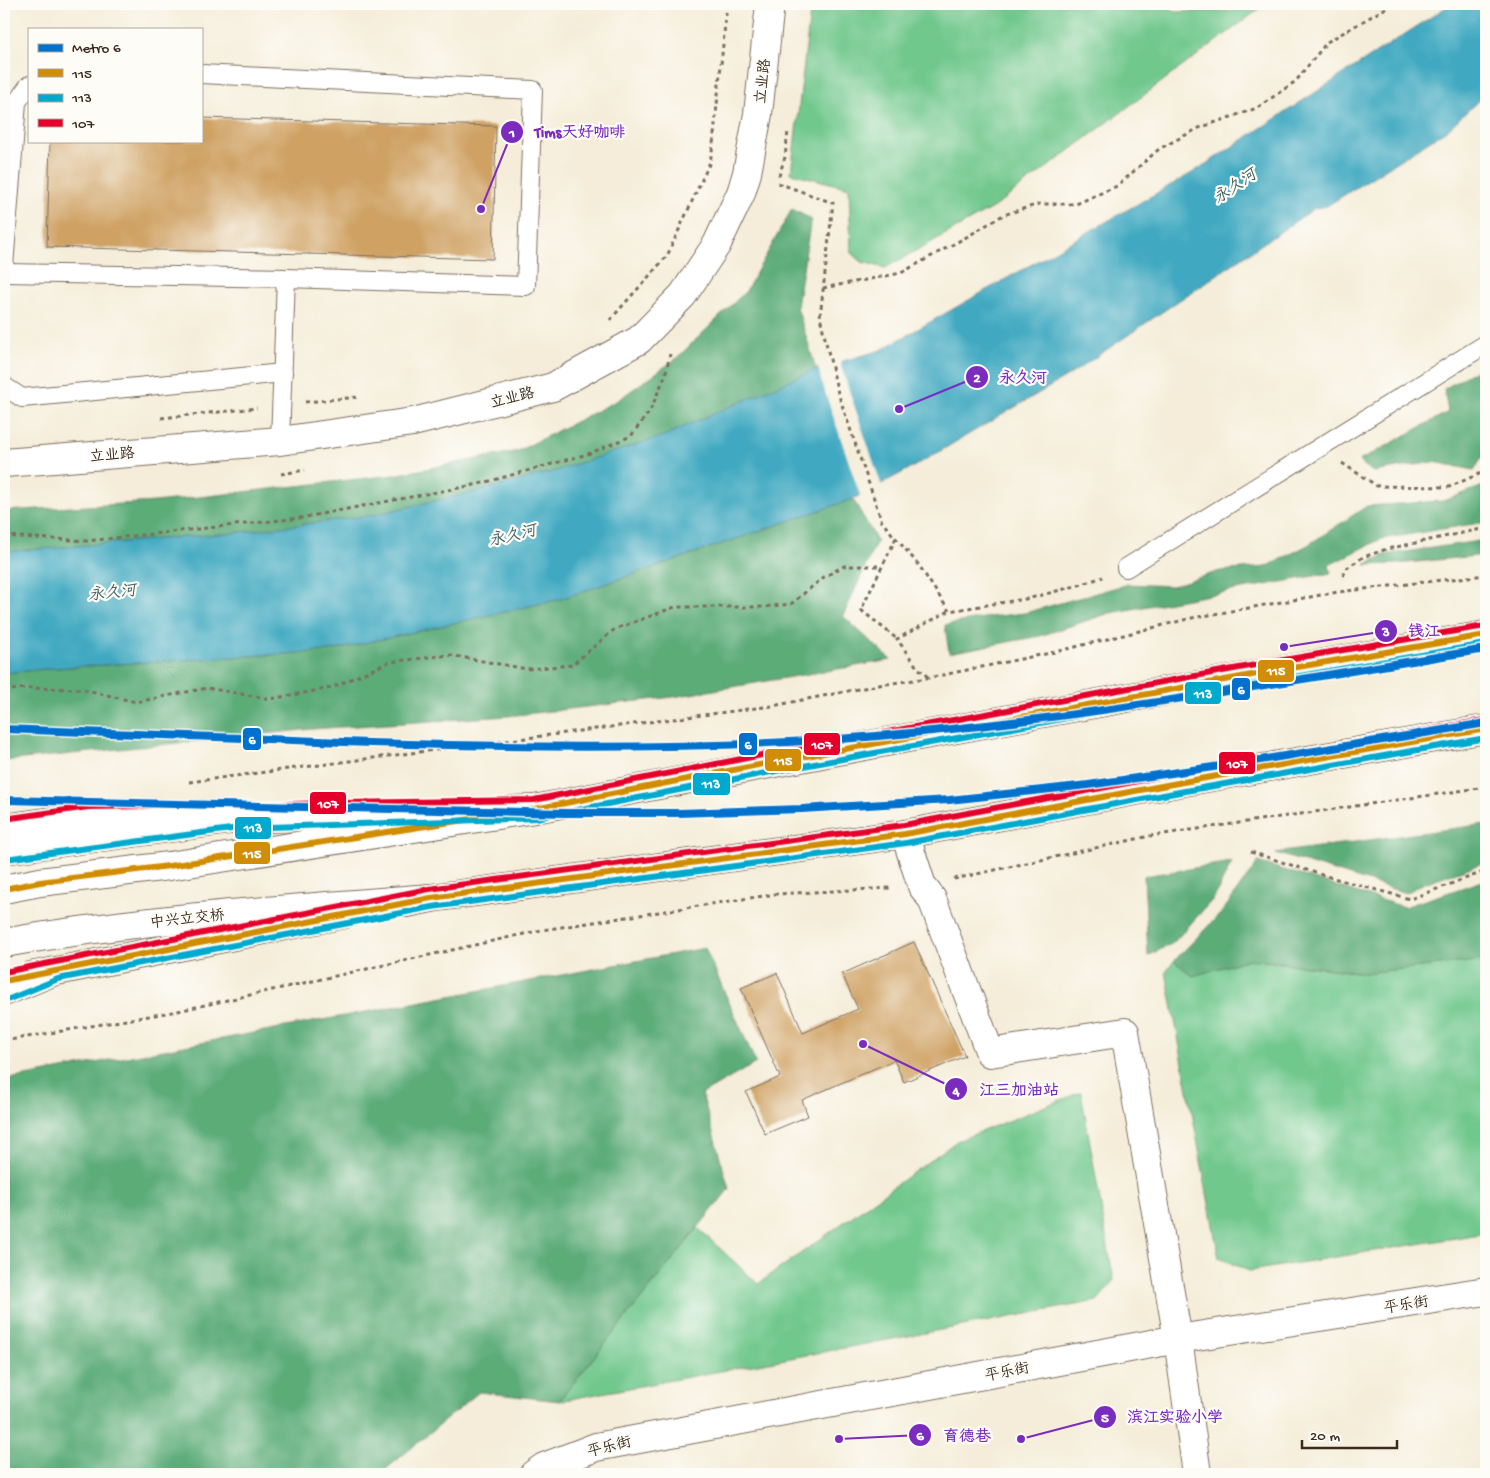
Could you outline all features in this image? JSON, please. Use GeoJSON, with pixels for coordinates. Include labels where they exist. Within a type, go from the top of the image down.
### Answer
{"type":"FeatureCollection","features":[{"type":"Feature","properties":{"kind":"main road","name":"立业路"},"geometry":{"type":"LineString","coordinates":[[4,463],[280,441],[413,422],[553,387],[639,340],[684,295],[717,244],[741,193],[748,174],[758,114],[770,4]]}},
{"type":"Feature","properties":{"kind":"main road"},"geometry":{"type":"LineString","coordinates":[[4,889],[40,882],[169,866],[535,809],[1274,671],[1486,635]]}},
{"type":"Feature","properties":{"kind":"main road"},"geometry":{"type":"LineString","coordinates":[[4,981],[431,898],[905,834],[1183,782],[1486,729]]}},
{"type":"Feature","properties":{"kind":"main road"},"geometry":{"type":"LineString","coordinates":[[4,828],[88,816],[535,809]]}},
{"type":"Feature","properties":{"kind":"main road"},"geometry":{"type":"LineString","coordinates":[[4,850],[238,819],[535,809]]}},
{"type":"Feature","properties":{"kind":"main road"},"geometry":{"type":"LineString","coordinates":[[905,834],[922,886],[932,899],[990,1053],[1125,1032],[1178,1339],[1197,1474]]}},
{"type":"Feature","properties":{"kind":"main road","name":"中兴立交桥"},"geometry":{"type":"LineString","coordinates":[[4,943],[51,934],[210,915],[431,898]]}},
{"type":"Feature","properties":{"kind":"main road"},"geometry":{"type":"LineString","coordinates":[[4,992],[56,971]]}},
{"type":"Feature","properties":{"kind":"main road","name":"平乐街"},"geometry":{"type":"LineString","coordinates":[[534,1474],[544,1467],[596,1447],[1178,1339],[1486,1291]]}},
{"type":"Feature","properties":{"kind":"lane"},"geometry":{"type":"LineString","coordinates":[[4,273],[286,278],[526,286],[533,90],[202,74]]}},
{"type":"Feature","properties":{"kind":"lane"},"geometry":{"type":"LineString","coordinates":[[4,266],[17,102],[28,86]]}},
{"type":"Feature","properties":{"kind":"lane"},"geometry":{"type":"LineString","coordinates":[[280,441],[286,278]]}},
{"type":"Feature","properties":{"kind":"lane"},"geometry":{"type":"LineString","coordinates":[[1126,568],[1486,344]]}},
{"type":"Feature","properties":{"kind":"lane"},"geometry":{"type":"LineString","coordinates":[[4,386],[22,398],[283,373]]}},
{"type":"Feature","properties":{"kind":"path"},"geometry":{"type":"LineString","coordinates":[[606,325],[667,256],[710,162],[727,4]]}},
{"type":"Feature","properties":{"kind":"path"},"geometry":{"type":"LineString","coordinates":[[823,288],[902,273],[1002,215],[1039,204],[1076,204],[1118,186],[1159,150],[1198,128],[1257,108],[1296,81],[1327,42],[1393,4]]}},
{"type":"Feature","properties":{"kind":"path"},"geometry":{"type":"LineString","coordinates":[[774,191],[785,157],[788,129]]}},
{"type":"Feature","properties":{"kind":"path"},"geometry":{"type":"LineString","coordinates":[[778,183],[833,203],[820,317],[838,393],[882,522],[918,564],[949,611]]}},
{"type":"Feature","properties":{"kind":"path"},"geometry":{"type":"LineString","coordinates":[[4,536],[87,541],[300,518],[488,482],[588,454],[631,436],[650,411],[665,376],[670,352]]}},
{"type":"Feature","properties":{"kind":"path"},"geometry":{"type":"LineString","coordinates":[[153,419],[359,397]]}},
{"type":"Feature","properties":{"kind":"path"},"geometry":{"type":"LineString","coordinates":[[1318,448],[1377,486],[1449,486],[1486,471]]}},
{"type":"Feature","properties":{"kind":"path"},"geometry":{"type":"LineString","coordinates":[[281,474],[310,470]]}},
{"type":"Feature","properties":{"kind":"path"},"geometry":{"type":"LineString","coordinates":[[1343,576],[1347,568],[1363,557],[1387,549],[1486,528]]}},
{"type":"Feature","properties":{"kind":"path"},"geometry":{"type":"LineString","coordinates":[[896,538],[861,610],[897,639],[917,667],[928,678]]}},
{"type":"Feature","properties":{"kind":"path"},"geometry":{"type":"LineString","coordinates":[[4,691],[26,688],[82,689],[136,702],[207,688],[270,699],[331,688],[389,662],[449,655],[527,669],[572,665],[614,629],[674,608],[762,607],[792,604],[824,576],[844,566],[882,566]]}},
{"type":"Feature","properties":{"kind":"path"},"geometry":{"type":"LineString","coordinates":[[897,639],[949,611],[1031,598],[1079,585],[1126,568]]}},
{"type":"Feature","properties":{"kind":"path"},"geometry":{"type":"LineString","coordinates":[[181,783],[772,706],[878,685],[928,678],[1055,652],[1192,618],[1338,592],[1486,575]]}},
{"type":"Feature","properties":{"kind":"path"},"geometry":{"type":"LineString","coordinates":[[4,1041],[178,1011],[542,930],[776,894],[922,886],[1150,836],[1486,788]]}},
{"type":"Feature","properties":{"kind":"path"},"geometry":{"type":"LineString","coordinates":[[1251,852],[1322,875],[1410,899],[1486,871]]}},
{"type":"Feature","properties":{"kind":"green space"},"geometry":{"type":"Polygon","coordinates":[[[811,4],[1162,4],[1176,12],[1258,10],[994,207],[885,268],[862,262],[851,252],[849,188],[791,173],[811,4]]]}},
{"type":"Feature","properties":{"kind":"green space"},"geometry":{"type":"Polygon","coordinates":[[[792,209],[811,219],[797,307],[816,369],[664,436],[549,473],[368,516],[233,533],[4,552],[4,511],[155,502],[394,475],[518,451],[618,400],[677,358],[746,291],[792,209]]]}},
{"type":"Feature","properties":{"kind":"green space"},"geometry":{"type":"Polygon","coordinates":[[[1486,364],[1486,452],[1474,470],[1434,462],[1373,472],[1359,461],[1448,412],[1444,389],[1486,364]]]}},
{"type":"Feature","properties":{"kind":"green space"},"geometry":{"type":"Polygon","coordinates":[[[1486,485],[1486,522],[1381,539],[1329,565],[1331,573],[1110,613],[1040,636],[949,653],[945,625],[1025,613],[1128,584],[1172,586],[1220,571],[1266,567],[1308,545],[1367,506],[1443,501],[1486,485]]]}},
{"type":"Feature","properties":{"kind":"green space"},"geometry":{"type":"Polygon","coordinates":[[[853,499],[877,541],[843,616],[891,660],[673,697],[508,716],[312,729],[4,761],[4,673],[55,668],[330,651],[561,599],[853,499]]]}},
{"type":"Feature","properties":{"kind":"green space"},"geometry":{"type":"Polygon","coordinates":[[[1486,540],[1486,555],[1397,564],[1365,565],[1384,555],[1486,540]]]}},
{"type":"Feature","properties":{"kind":"green space"},"geometry":{"type":"Polygon","coordinates":[[[1486,824],[1486,862],[1424,883],[1406,893],[1275,853],[1486,824]]]}},
{"type":"Feature","properties":{"kind":"green space"},"geometry":{"type":"Polygon","coordinates":[[[1232,862],[1214,898],[1173,943],[1148,956],[1144,876],[1232,862]]]}},
{"type":"Feature","properties":{"kind":"green space"},"geometry":{"type":"Polygon","coordinates":[[[1258,862],[1404,907],[1486,880],[1486,960],[1364,973],[1249,959],[1193,976],[1174,961],[1223,911],[1258,862]]]}},
{"type":"Feature","properties":{"kind":"green space"},"geometry":{"type":"Polygon","coordinates":[[[705,948],[756,1063],[702,1094],[729,1189],[559,1401],[479,1392],[380,1474],[4,1474],[4,1080],[705,948]]]}},
{"type":"Feature","properties":{"kind":"green space"},"geometry":{"type":"Polygon","coordinates":[[[1249,959],[1364,973],[1486,960],[1486,1233],[1249,1271],[1219,1258],[1166,972],[1174,961],[1193,976],[1249,959]]]}},
{"type":"Feature","properties":{"kind":"green space"},"geometry":{"type":"Polygon","coordinates":[[[1081,1092],[1114,1281],[1097,1301],[559,1401],[698,1228],[758,1284],[957,1141],[1081,1092]]]}},
{"type":"Feature","properties":{"kind":"water"},"geometry":{"type":"Polygon","coordinates":[[[1451,4],[1486,4],[1486,95],[1448,129],[1327,206],[1315,208],[1068,376],[913,467],[853,499],[561,599],[330,651],[55,668],[4,673],[4,552],[233,533],[368,516],[549,473],[663,436],[816,369],[881,350],[1192,173],[1451,4]]]}},
{"type":"Feature","properties":{"kind":"pier"},"geometry":{"type":"Polygon","coordinates":[[[840,360],[882,487],[861,498],[818,366],[840,360]]]}},
{"type":"Feature","properties":{"kind":"building"},"geometry":{"type":"Polygon","coordinates":[[[202,118],[496,126],[493,259],[47,247],[50,142],[202,142],[202,118]]]}},
{"type":"Feature","properties":{"kind":"building"},"geometry":{"type":"Polygon","coordinates":[[[914,942],[965,1056],[904,1082],[894,1060],[802,1100],[808,1116],[765,1134],[746,1092],[780,1077],[741,988],[777,973],[803,1033],[858,1009],[842,974],[914,942]]]}},
{"type":"Feature","properties":{"kind":"metro line","name":"6"},"geometry":{"type":"LineString","coordinates":[[4,729],[475,746],[580,747],[789,742],[965,728],[1052,717],[1226,692],[1486,649]]}},
{"type":"Feature","properties":{"kind":"metro line","name":"6"},"geometry":{"type":"LineString","coordinates":[[4,800],[565,813],[678,813],[802,809],[949,800],[1088,785],[1248,762],[1486,723]]}},
{"type":"Feature","properties":{"kind":"transit line","name":"107"},"geometry":{"type":"LineString","coordinates":[[4,819],[88,807],[534,800],[772,753],[1272,662],[1485,626]]}},
{"type":"Feature","properties":{"kind":"transit line","name":"115"},"geometry":{"type":"LineString","coordinates":[[4,889],[40,882],[169,866],[535,809],[774,762],[1274,671],[1486,635]]}},
{"type":"Feature","properties":{"kind":"transit line","name":"113"},"geometry":{"type":"LineString","coordinates":[[5,859],[239,828],[536,818],[776,771],[1276,680],[1486,644]]}},
{"type":"Feature","properties":{"kind":"transit line","name":"107"},"geometry":{"type":"LineString","coordinates":[[4,972],[429,889],[904,825],[1181,773],[1484,720]]}},
{"type":"Feature","properties":{"kind":"transit line","name":"115"},"geometry":{"type":"LineString","coordinates":[[4,981],[431,898],[905,834],[1183,782],[1486,729]]}},
{"type":"Feature","properties":{"kind":"transit line","name":"113"},"geometry":{"type":"LineString","coordinates":[[7,1000],[58,979],[432,907],[906,843],[1486,738]]}},
{"type":"Feature","properties":{"kind":"place","name":"Tims天好咖啡"},"geometry":{"type":"Point","coordinates":[481,209]}},
{"type":"Feature","properties":{"kind":"place","name":"永久河"},"geometry":{"type":"Point","coordinates":[899,409]}},
{"type":"Feature","properties":{"kind":"place","name":"钱江"},"geometry":{"type":"Point","coordinates":[1284,647]}},
{"type":"Feature","properties":{"kind":"place","name":"江三加油站"},"geometry":{"type":"Point","coordinates":[863,1044]}},
{"type":"Feature","properties":{"kind":"place","name":"育德巷"},"geometry":{"type":"Point","coordinates":[839,1439]}},
{"type":"Feature","properties":{"kind":"place","name":"滨江实验小学"},"geometry":{"type":"Point","coordinates":[1021,1439]}}]}
